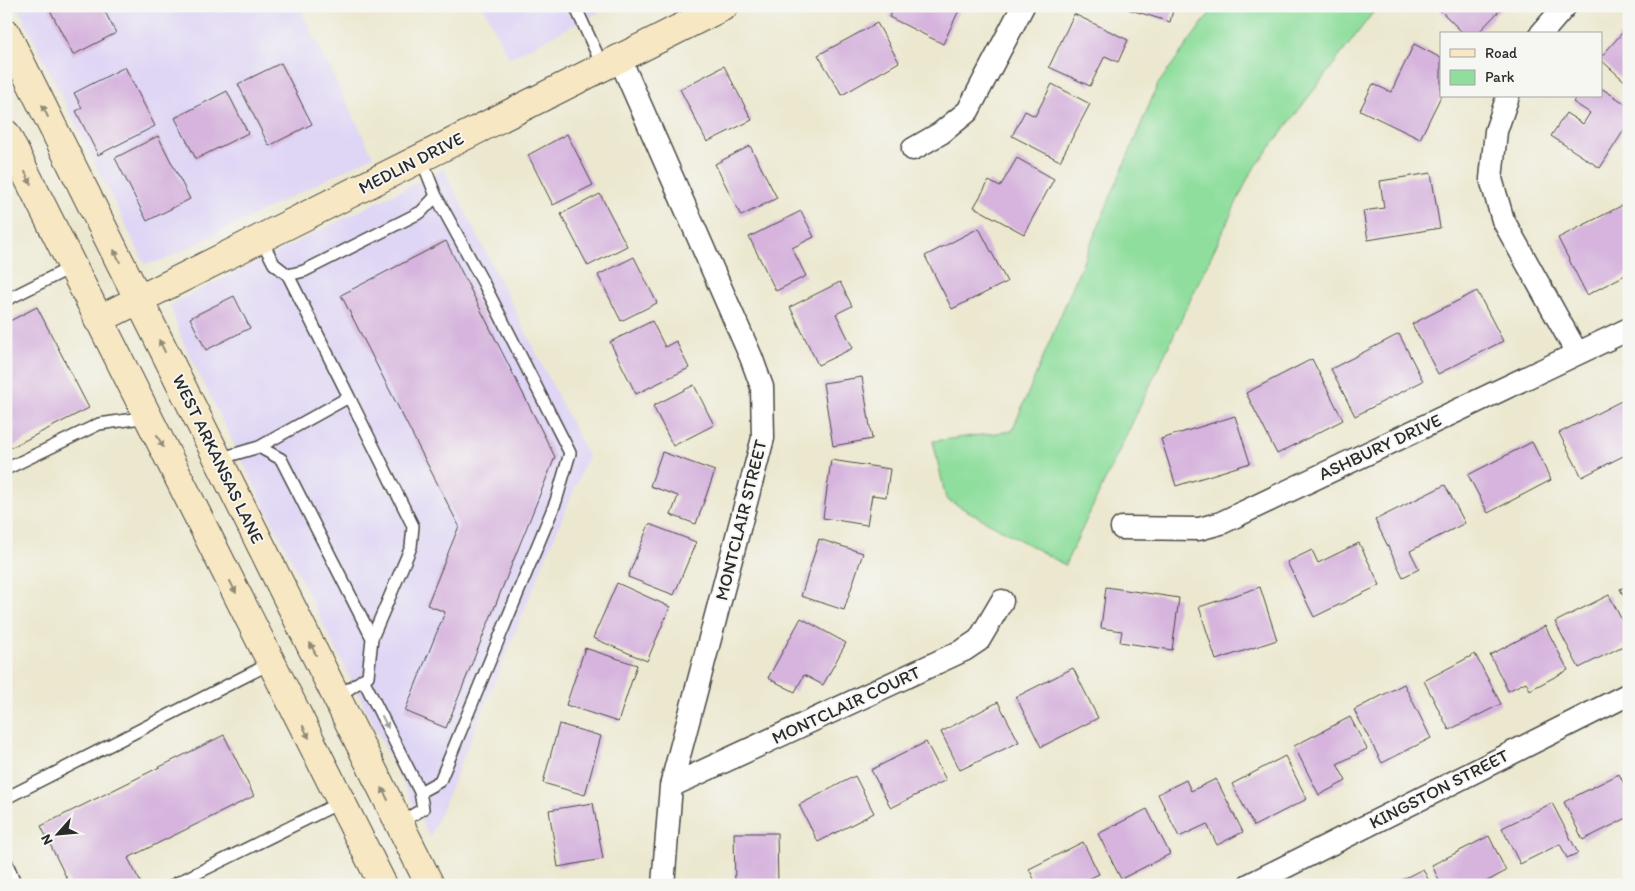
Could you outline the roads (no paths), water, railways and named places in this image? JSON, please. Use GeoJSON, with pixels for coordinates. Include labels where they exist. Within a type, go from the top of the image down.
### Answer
{"type":"FeatureCollection","features":[{"type":"Feature","properties":{"kind":"main road","name":"MEDLIN DRIVE"},"geometry":{"type":"LineString","coordinates":[[98,320],[724,6]]}},
{"type":"Feature","properties":{"kind":"main road","name":"WEST ARKANSAS LANE"},"geometry":{"type":"LineString","coordinates":[[6,33],[430,885]]}},
{"type":"Feature","properties":{"kind":"main road"},"geometry":{"type":"LineString","coordinates":[[6,134],[382,885]]}},
{"type":"Feature","properties":{"kind":"street"},"geometry":{"type":"LineString","coordinates":[[913,148],[941,133],[968,112],[1023,6]]}},
{"type":"Feature","properties":{"kind":"street"},"geometry":{"type":"LineString","coordinates":[[1543,32],[1565,6]]}},
{"type":"Feature","properties":{"kind":"street","name":"MONTCLAIR STREET"},"geometry":{"type":"LineString","coordinates":[[611,63],[751,357],[762,387],[763,438],[671,786],[663,885]]}},
{"type":"Feature","properties":{"kind":"street"},"geometry":{"type":"LineString","coordinates":[[1507,98],[1496,131],[1491,179],[1503,220],[1577,353]]}},
{"type":"Feature","properties":{"kind":"street","name":"ASHBURY DRIVE"},"geometry":{"type":"LineString","coordinates":[[1122,528],[1199,529],[1221,523],[1629,329]]}},
{"type":"Feature","properties":{"kind":"street","name":"MONTCLAIR COURT"},"geometry":{"type":"LineString","coordinates":[[671,786],[964,650],[979,640],[1002,601]]}},
{"type":"Feature","properties":{"kind":"street","name":"KINGSTON STREET"},"geometry":{"type":"LineString","coordinates":[[1249,885],[1629,694]]}},
{"type":"Feature","properties":{"kind":"lane"},"geometry":{"type":"LineString","coordinates":[[575,6],[611,63]]}},
{"type":"Feature","properties":{"kind":"lane"},"geometry":{"type":"LineString","coordinates":[[420,792],[440,781],[556,501],[570,453],[484,284],[436,196],[421,158]]}},
{"type":"Feature","properties":{"kind":"lane"},"geometry":{"type":"LineString","coordinates":[[288,275],[304,271],[421,212],[436,196]]}},
{"type":"Feature","properties":{"kind":"lane"},"geometry":{"type":"LineString","coordinates":[[260,239],[274,264],[288,275],[414,526],[411,547],[372,638],[368,676],[337,697]]}},
{"type":"Feature","properties":{"kind":"lane"},"geometry":{"type":"LineString","coordinates":[[6,300],[72,267]]}},
{"type":"Feature","properties":{"kind":"lane"},"geometry":{"type":"LineString","coordinates":[[218,459],[259,447],[349,398]]}},
{"type":"Feature","properties":{"kind":"lane"},"geometry":{"type":"LineString","coordinates":[[6,469],[99,424],[148,417]]}},
{"type":"Feature","properties":{"kind":"lane"},"geometry":{"type":"LineString","coordinates":[[259,447],[281,459],[372,638]]}},
{"type":"Feature","properties":{"kind":"lane"},"geometry":{"type":"LineString","coordinates":[[6,801],[8,797],[70,764],[271,663]]}},
{"type":"Feature","properties":{"kind":"lane"},"geometry":{"type":"LineString","coordinates":[[363,679],[420,792],[423,809],[399,823]]}},
{"type":"Feature","properties":{"kind":"lane"},"geometry":{"type":"LineString","coordinates":[[173,885],[341,802]]}},
{"type":"Feature","properties":{"kind":"lane"},"geometry":{"type":"LineString","coordinates":[[6,861],[16,885]]}}]}
